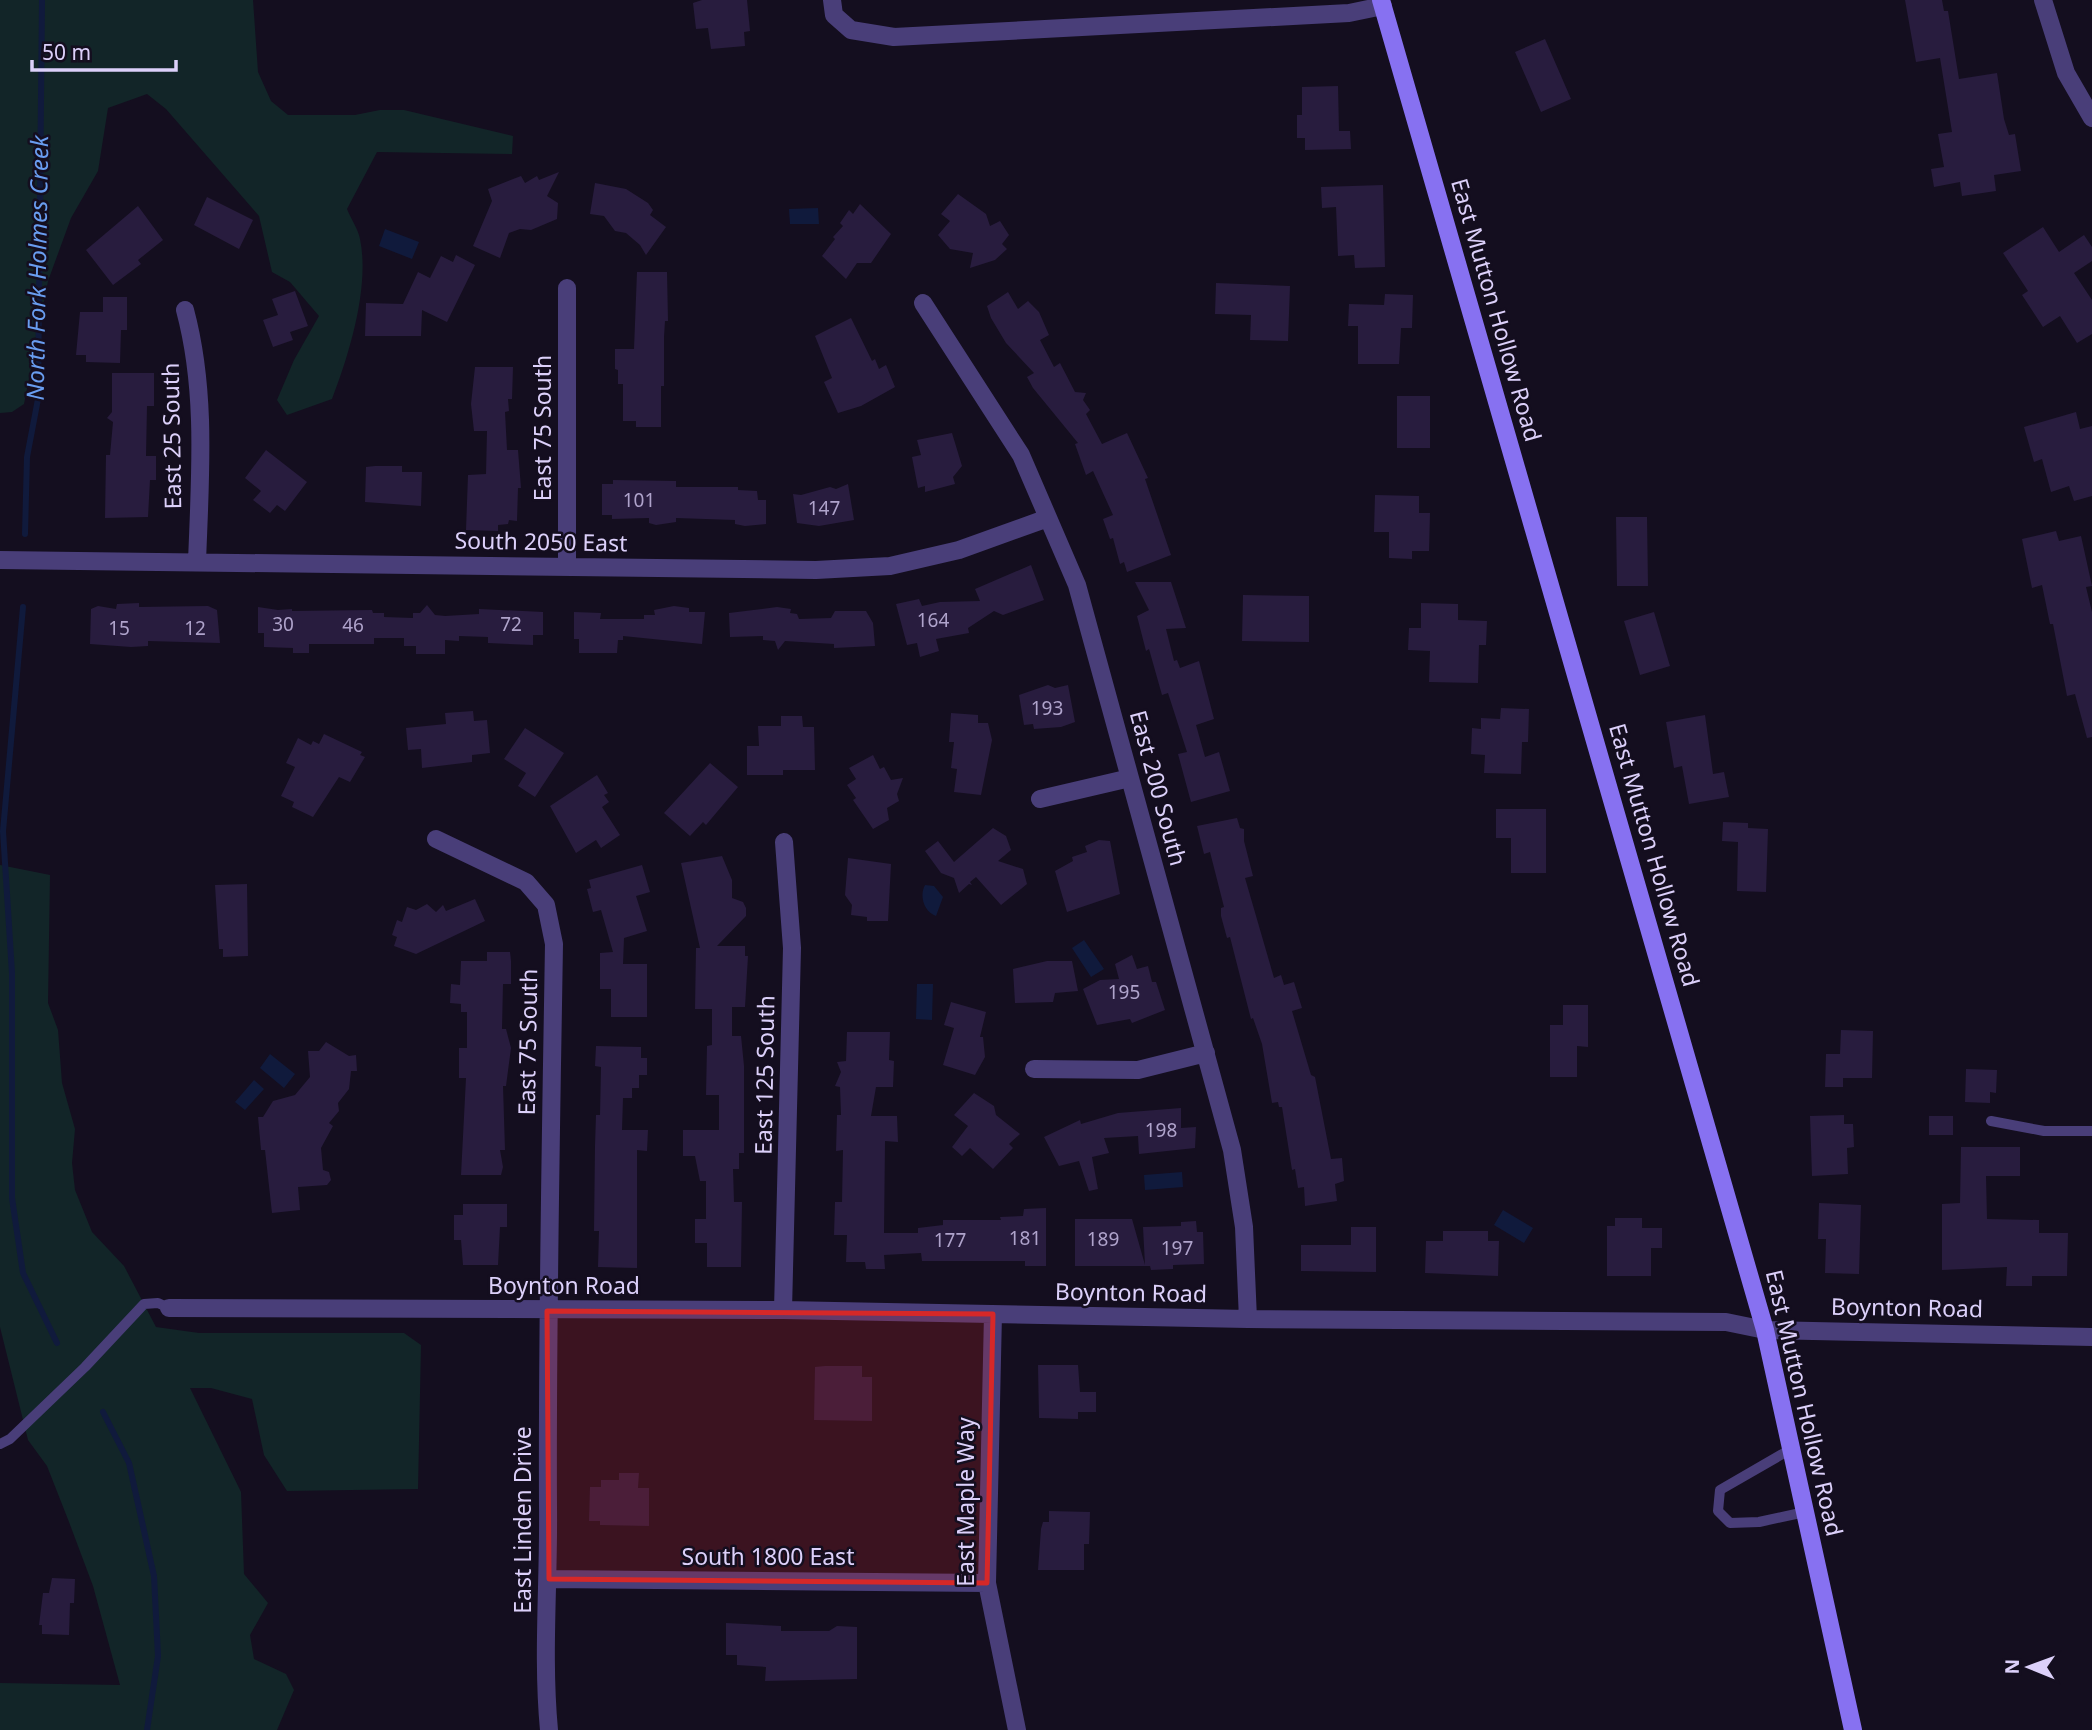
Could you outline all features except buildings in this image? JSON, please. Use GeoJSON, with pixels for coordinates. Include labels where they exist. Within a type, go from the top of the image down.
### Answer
{"type":"FeatureCollection","features":[{"type":"Feature","properties":{"kind":"street"},"geometry":{"type":"LineString","coordinates":[[832,0],[834,15],[851,30],[894,37],[1349,13],[1382,3]]}},
{"type":"Feature","properties":{"kind":"street"},"geometry":{"type":"LineString","coordinates":[[2043,0],[2066,73],[2092,118]]}},
{"type":"Feature","properties":{"kind":"street","name":"East Mutton Hollow Road"},"geometry":{"type":"LineString","coordinates":[[1382,3],[1765,1330],[1853,1730]]}},
{"type":"Feature","properties":{"kind":"street","name":"East 75 South"},"geometry":{"type":"LineString","coordinates":[[567,288],[567,567]]}},
{"type":"Feature","properties":{"kind":"street","name":"East 200 South"},"geometry":{"type":"LineString","coordinates":[[923,303],[1021,455],[1077,585],[1234,1163],[1244,1227],[1248,1320]]}},
{"type":"Feature","properties":{"kind":"street","name":"East 25 South"},"geometry":{"type":"LineString","coordinates":[[185,310],[195,350],[201,418],[197,562]]}},
{"type":"Feature","properties":{"kind":"street","name":"South 2050 East"},"geometry":{"type":"LineString","coordinates":[[0,559],[816,570],[890,566],[959,550],[1048,518]]}},
{"type":"Feature","properties":{"kind":"street"},"geometry":{"type":"LineString","coordinates":[[1040,799],[1130,778]]}},
{"type":"Feature","properties":{"kind":"street","name":"East 75 South"},"geometry":{"type":"LineString","coordinates":[[436,839],[526,882],[546,905],[554,944],[547,1311]]}},
{"type":"Feature","properties":{"kind":"street","name":"East 125 South"},"geometry":{"type":"LineString","coordinates":[[783,1310],[792,948],[784,842]]}},
{"type":"Feature","properties":{"kind":"street"},"geometry":{"type":"LineString","coordinates":[[1034,1069],[1138,1070],[1206,1054]]}},
{"type":"Feature","properties":{"kind":"street","name":"Boynton Road"},"geometry":{"type":"LineString","coordinates":[[169,1308],[783,1310],[1248,1320],[1726,1322],[1765,1330],[2092,1337]]}},
{"type":"Feature","properties":{"kind":"street","name":"East Linden Drive"},"geometry":{"type":"LineString","coordinates":[[547,1311],[549,1580],[544,1675],[549,1730]]}},
{"type":"Feature","properties":{"kind":"street","name":"East Maple Way"},"geometry":{"type":"LineString","coordinates":[[993,1314],[987,1583],[1017,1730]]}},
{"type":"Feature","properties":{"kind":"street","name":"South 1800 East"},"geometry":{"type":"LineString","coordinates":[[549,1580],[987,1583]]}},
{"type":"Feature","properties":{"kind":"lane"},"geometry":{"type":"LineString","coordinates":[[1991,1121],[2043,1131],[2092,1130]]}},
{"type":"Feature","properties":{"kind":"lane"},"geometry":{"type":"LineString","coordinates":[[0,1444],[10,1439],[85,1367],[145,1304],[158,1303],[169,1308]]}},
{"type":"Feature","properties":{"kind":"lane"},"geometry":{"type":"LineString","coordinates":[[1791,1449],[1720,1490],[1718,1511],[1730,1523],[1759,1522],[1805,1512]]}},
{"type":"Feature","properties":{"kind":"highlighted area"},"geometry":{"type":"Polygon","coordinates":[[[547,1311],[993,1314],[987,1583],[549,1579],[547,1311]]]}},
{"type":"Feature","properties":{"kind":"green space"},"geometry":{"type":"Polygon","coordinates":[[[0,0],[253,0],[258,72],[271,101],[288,115],[355,115],[380,110],[404,110],[513,136],[512,154],[377,152],[347,209],[360,239],[362,278],[351,342],[332,399],[287,415],[277,400],[294,360],[319,316],[290,282],[272,272],[259,216],[166,109],[147,94],[108,108],[98,171],[71,218],[48,281],[24,404],[12,412],[0,413],[0,0]]]}},
{"type":"Feature","properties":{"kind":"green space"},"geometry":{"type":"Polygon","coordinates":[[[0,865],[50,875],[48,1003],[58,1030],[62,1083],[75,1129],[72,1163],[75,1190],[92,1232],[124,1266],[156,1327],[199,1333],[404,1333],[421,1345],[418,1489],[287,1491],[264,1455],[252,1399],[211,1388],[190,1388],[241,1492],[244,1574],[268,1603],[250,1635],[254,1659],[286,1674],[294,1690],[277,1730],[0,1730],[0,1683],[120,1685],[93,1586],[69,1522],[47,1466],[28,1440],[0,1327],[0,865]]]}},
{"type":"Feature","properties":{"kind":"water"},"geometry":{"type":"Polygon","coordinates":[[[818,208],[819,224],[790,224],[789,209],[818,208]]]}},
{"type":"Feature","properties":{"kind":"water"},"geometry":{"type":"Polygon","coordinates":[[[385,229],[419,242],[412,259],[379,246],[385,229]]]}},
{"type":"Feature","properties":{"kind":"water"},"geometry":{"type":"Polygon","coordinates":[[[925,885],[934,886],[943,897],[936,916],[928,911],[924,903],[922,894],[925,885]]]}},
{"type":"Feature","properties":{"kind":"water"},"geometry":{"type":"Polygon","coordinates":[[[1084,940],[1104,969],[1091,977],[1072,948],[1084,940]]]}},
{"type":"Feature","properties":{"kind":"water"},"geometry":{"type":"Polygon","coordinates":[[[917,984],[933,984],[932,1020],[916,1019],[917,984]]]}},
{"type":"Feature","properties":{"kind":"water"},"geometry":{"type":"Polygon","coordinates":[[[270,1054],[295,1074],[284,1088],[260,1068],[270,1054]]]}},
{"type":"Feature","properties":{"kind":"water"},"geometry":{"type":"Polygon","coordinates":[[[254,1080],[264,1089],[245,1110],[235,1102],[254,1080]]]}},
{"type":"Feature","properties":{"kind":"water"},"geometry":{"type":"Polygon","coordinates":[[[1182,1172],[1183,1187],[1145,1190],[1144,1175],[1182,1172]]]}},
{"type":"Feature","properties":{"kind":"water"},"geometry":{"type":"Polygon","coordinates":[[[1503,1210],[1533,1228],[1524,1243],[1494,1225],[1503,1210]]]}},
{"type":"Feature","properties":{"kind":"waterway","name":"North Fork Holmes Creek"},"geometry":{"type":"LineString","coordinates":[[25,534],[27,457],[38,399],[42,0]]}},
{"type":"Feature","properties":{"kind":"waterway","name":"North Fork Holmes Creek"},"geometry":{"type":"LineString","coordinates":[[23,607],[3,831],[12,973],[12,1198],[23,1273],[57,1343]]}},
{"type":"Feature","properties":{"kind":"waterway","name":"North Fork Holmes Creek"},"geometry":{"type":"LineString","coordinates":[[103,1412],[129,1463],[154,1576],[158,1656],[147,1730]]}}]}
